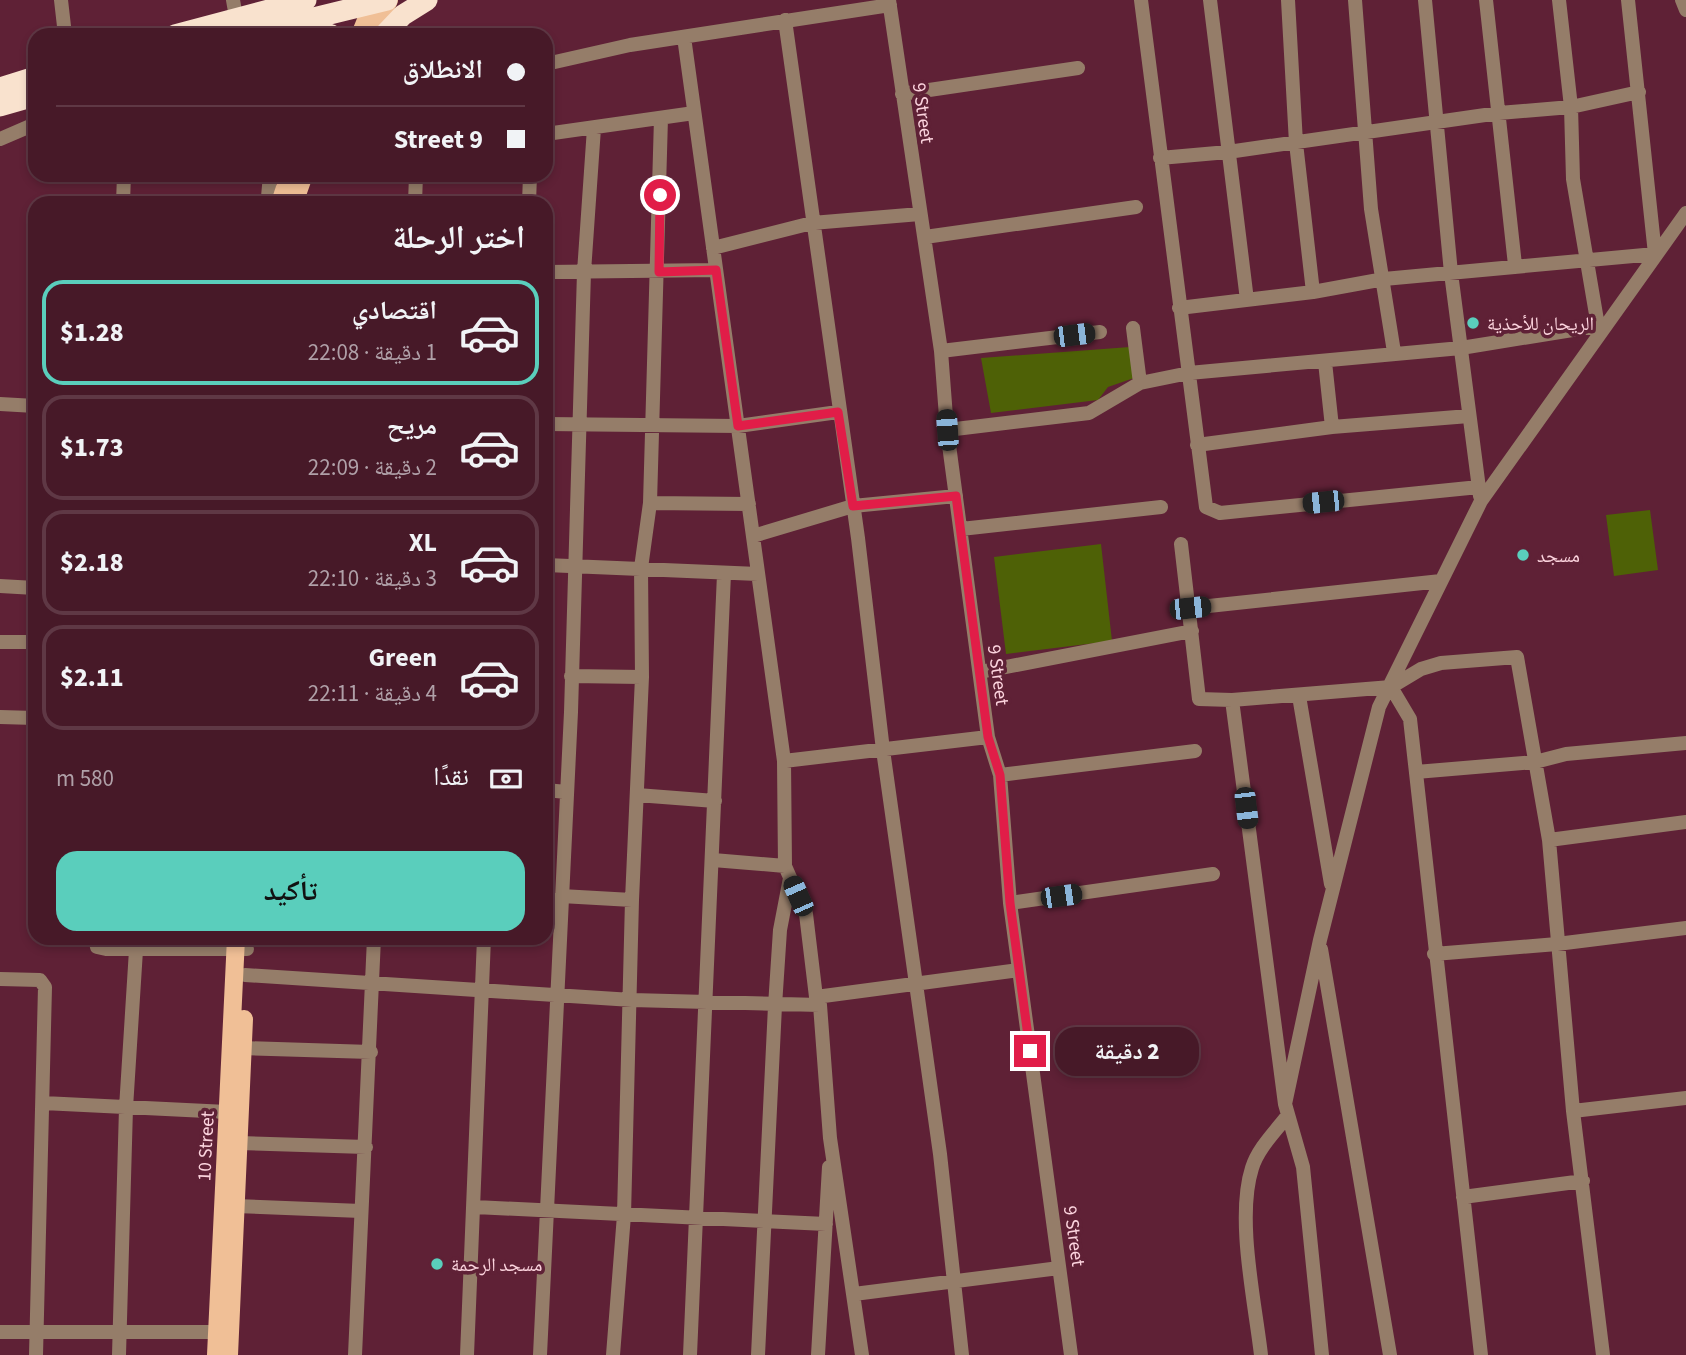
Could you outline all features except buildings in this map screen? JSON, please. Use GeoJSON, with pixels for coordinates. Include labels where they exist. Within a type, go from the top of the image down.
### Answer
{"type":"FeatureCollection","features":[{"type":"Feature","properties":{"kind":"highway"},"geometry":{"type":"LineString","coordinates":[[200,28],[306,0]]}},
{"type":"Feature","properties":{"kind":"highway"},"geometry":{"type":"LineString","coordinates":[[391,28],[403,15],[427,0]]}},
{"type":"Feature","properties":{"kind":"highway"},"geometry":{"type":"LineString","coordinates":[[286,23],[383,1]]}},
{"type":"Feature","properties":{"kind":"highway"},"geometry":{"type":"LineString","coordinates":[[238,17],[313,28]]}},
{"type":"Feature","properties":{"kind":"highway"},"geometry":{"type":"LineString","coordinates":[[0,88],[28,79]]}},
{"type":"Feature","properties":{"kind":"highway"},"geometry":{"type":"LineString","coordinates":[[0,106],[28,98]]}},
{"type":"Feature","properties":{"kind":"main road"},"geometry":{"type":"LineString","coordinates":[[365,28],[383,1]]}},
{"type":"Feature","properties":{"kind":"main road"},"geometry":{"type":"LineString","coordinates":[[375,28],[383,1]]}},
{"type":"Feature","properties":{"kind":"main road","name":"10 Street"},"geometry":{"type":"LineString","coordinates":[[216,1355],[223,1332],[239,1143],[245,975],[241,945]]}},
{"type":"Feature","properties":{"kind":"main road","name":"10 Street"},"geometry":{"type":"LineString","coordinates":[[229,1355],[223,1332],[227,1112],[241,945]]}},
{"type":"Feature","properties":{"kind":"street"},"geometry":{"type":"LineString","coordinates":[[61,0],[64,28]]}},
{"type":"Feature","properties":{"kind":"street"},"geometry":{"type":"LineString","coordinates":[[1141,0],[1206,507],[1220,513],[1480,494]]}},
{"type":"Feature","properties":{"kind":"street"},"geometry":{"type":"LineString","coordinates":[[1210,0],[1247,300]]}},
{"type":"Feature","properties":{"kind":"street"},"geometry":{"type":"LineString","coordinates":[[1287,0],[1296,143],[1313,292]]}},
{"type":"Feature","properties":{"kind":"street"},"geometry":{"type":"LineString","coordinates":[[1356,0],[1371,209],[1394,352]]}},
{"type":"Feature","properties":{"kind":"street"},"geometry":{"type":"LineString","coordinates":[[1425,0],[1451,273],[1480,494]]}},
{"type":"Feature","properties":{"kind":"street"},"geometry":{"type":"LineString","coordinates":[[1486,0],[1515,265]]}},
{"type":"Feature","properties":{"kind":"street"},"geometry":{"type":"LineString","coordinates":[[1559,0],[1571,107],[1573,179],[1598,330]]}},
{"type":"Feature","properties":{"kind":"street"},"geometry":{"type":"LineString","coordinates":[[1628,0],[1656,254]]}},
{"type":"Feature","properties":{"kind":"street"},"geometry":{"type":"LineString","coordinates":[[1682,0],[1686,10]]}},
{"type":"Feature","properties":{"kind":"street"},"geometry":{"type":"LineString","coordinates":[[553,63],[890,2]]}},
{"type":"Feature","properties":{"kind":"street","name":"9 Street"},"geometry":{"type":"LineString","coordinates":[[890,2],[941,351],[947,430],[988,737],[1000,775],[1010,903],[1071,1355]]}},
{"type":"Feature","properties":{"kind":"street"},"geometry":{"type":"LineString","coordinates":[[785,20],[853,506],[914,984],[940,1154],[962,1355]]}},
{"type":"Feature","properties":{"kind":"street"},"geometry":{"type":"LineString","coordinates":[[684,37],[784,761],[788,872],[780,930],[775,1006],[767,1222],[758,1355]]}},
{"type":"Feature","properties":{"kind":"street"},"geometry":{"type":"LineString","coordinates":[[902,94],[1078,68]]}},
{"type":"Feature","properties":{"kind":"street"},"geometry":{"type":"LineString","coordinates":[[1160,158],[1296,143],[1499,113],[1571,107],[1639,92]]}},
{"type":"Feature","properties":{"kind":"street"},"geometry":{"type":"LineString","coordinates":[[553,133],[694,113]]}},
{"type":"Feature","properties":{"kind":"street"},"geometry":{"type":"LineString","coordinates":[[613,1355],[624,1215],[632,1000],[632,900],[642,677],[641,568],[650,503],[650,426],[659,272],[661,118]]}},
{"type":"Feature","properties":{"kind":"street"},"geometry":{"type":"LineString","coordinates":[[0,139],[28,127]]}},
{"type":"Feature","properties":{"kind":"street"},"geometry":{"type":"LineString","coordinates":[[540,1355],[559,996],[561,896],[577,567],[584,272],[594,128]]}},
{"type":"Feature","properties":{"kind":"street"},"geometry":{"type":"LineString","coordinates":[[925,237],[1136,207]]}},
{"type":"Feature","properties":{"kind":"street"},"geometry":{"type":"LineString","coordinates":[[1261,1355],[1247,1231],[1247,1187],[1257,1157],[1286,1109],[1320,940],[1379,707],[1391,687],[1480,494],[1686,213]]}},
{"type":"Feature","properties":{"kind":"street"},"geometry":{"type":"LineString","coordinates":[[713,248],[812,223],[920,214]]}},
{"type":"Feature","properties":{"kind":"street"},"geometry":{"type":"LineString","coordinates":[[1179,309],[1313,292],[1384,279],[1656,254]]}},
{"type":"Feature","properties":{"kind":"street"},"geometry":{"type":"LineString","coordinates":[[553,272],[716,270]]}},
{"type":"Feature","properties":{"kind":"street"},"geometry":{"type":"LineString","coordinates":[[1133,328],[1140,383]]}},
{"type":"Feature","properties":{"kind":"street"},"geometry":{"type":"LineString","coordinates":[[947,430],[1089,413],[1140,383],[1189,373],[1325,362],[1394,352],[1461,348],[1598,330]]}},
{"type":"Feature","properties":{"kind":"street"},"geometry":{"type":"LineString","coordinates":[[941,351],[1100,331]]}},
{"type":"Feature","properties":{"kind":"street"},"geometry":{"type":"LineString","coordinates":[[1325,362],[1332,427]]}},
{"type":"Feature","properties":{"kind":"street"},"geometry":{"type":"LineString","coordinates":[[0,404],[28,406]]}},
{"type":"Feature","properties":{"kind":"street"},"geometry":{"type":"LineString","coordinates":[[553,424],[738,426],[838,412]]}},
{"type":"Feature","properties":{"kind":"street"},"geometry":{"type":"LineString","coordinates":[[1198,445],[1332,427],[1469,416]]}},
{"type":"Feature","properties":{"kind":"street"},"geometry":{"type":"LineString","coordinates":[[753,536],[853,506],[956,496]]}},
{"type":"Feature","properties":{"kind":"street"},"geometry":{"type":"LineString","coordinates":[[650,503],[749,504]]}},
{"type":"Feature","properties":{"kind":"street"},"geometry":{"type":"LineString","coordinates":[[961,529],[1161,507]]}},
{"type":"Feature","properties":{"kind":"street"},"geometry":{"type":"LineString","coordinates":[[1181,544],[1199,699],[1299,696],[1391,687],[1421,669],[1441,663],[1517,657],[1549,840],[1573,1111],[1603,1355]]}},
{"type":"Feature","properties":{"kind":"street"},"geometry":{"type":"LineString","coordinates":[[553,565],[758,574]]}},
{"type":"Feature","properties":{"kind":"street"},"geometry":{"type":"LineString","coordinates":[[690,1355],[724,574]]}},
{"type":"Feature","properties":{"kind":"street"},"geometry":{"type":"LineString","coordinates":[[1190,608],[1441,581]]}},
{"type":"Feature","properties":{"kind":"street"},"geometry":{"type":"LineString","coordinates":[[0,586],[28,588]]}},
{"type":"Feature","properties":{"kind":"street"},"geometry":{"type":"LineString","coordinates":[[980,673],[1192,631]]}},
{"type":"Feature","properties":{"kind":"street"},"geometry":{"type":"LineString","coordinates":[[0,642],[28,642]]}},
{"type":"Feature","properties":{"kind":"street"},"geometry":{"type":"LineString","coordinates":[[571,676],[642,677]]}},
{"type":"Feature","properties":{"kind":"street"},"geometry":{"type":"LineString","coordinates":[[1391,687],[1409,719],[1481,1355]]}},
{"type":"Feature","properties":{"kind":"street"},"geometry":{"type":"LineString","coordinates":[[1299,696],[1332,892]]}},
{"type":"Feature","properties":{"kind":"street"},"geometry":{"type":"LineString","coordinates":[[1232,700],[1286,1109],[1303,1167],[1322,1355]]}},
{"type":"Feature","properties":{"kind":"street"},"geometry":{"type":"LineString","coordinates":[[0,717],[28,718]]}},
{"type":"Feature","properties":{"kind":"street"},"geometry":{"type":"LineString","coordinates":[[784,761],[988,737]]}},
{"type":"Feature","properties":{"kind":"street"},"geometry":{"type":"LineString","coordinates":[[1416,772],[1535,762],[1566,754],[1686,743]]}},
{"type":"Feature","properties":{"kind":"street"},"geometry":{"type":"LineString","coordinates":[[1000,775],[1195,751]]}},
{"type":"Feature","properties":{"kind":"street"},"geometry":{"type":"LineString","coordinates":[[553,791],[566,792]]}},
{"type":"Feature","properties":{"kind":"street"},"geometry":{"type":"LineString","coordinates":[[637,795],[715,800]]}},
{"type":"Feature","properties":{"kind":"street"},"geometry":{"type":"LineString","coordinates":[[1549,840],[1686,822]]}},
{"type":"Feature","properties":{"kind":"street"},"geometry":{"type":"LineString","coordinates":[[713,860],[788,872]]}},
{"type":"Feature","properties":{"kind":"street"},"geometry":{"type":"LineString","coordinates":[[788,872],[806,914],[818,1001],[831,1138],[862,1355]]}},
{"type":"Feature","properties":{"kind":"street"},"geometry":{"type":"LineString","coordinates":[[1010,903],[1213,874]]}},
{"type":"Feature","properties":{"kind":"street"},"geometry":{"type":"LineString","coordinates":[[561,896],[632,900]]}},
{"type":"Feature","properties":{"kind":"street"},"geometry":{"type":"LineString","coordinates":[[1434,954],[1557,944],[1686,928]]}},
{"type":"Feature","properties":{"kind":"street"},"geometry":{"type":"LineString","coordinates":[[1320,940],[1390,1355]]}},
{"type":"Feature","properties":{"kind":"street"},"geometry":{"type":"LineString","coordinates":[[97,945],[136,950],[224,945]]}},
{"type":"Feature","properties":{"kind":"street"},"geometry":{"type":"LineString","coordinates":[[355,1355],[372,1052],[374,945]]}},
{"type":"Feature","properties":{"kind":"street"},"geometry":{"type":"LineString","coordinates":[[467,1355],[483,945]]}},
{"type":"Feature","properties":{"kind":"street"},"geometry":{"type":"LineString","coordinates":[[118,1355],[126,1108],[136,950]]}},
{"type":"Feature","properties":{"kind":"street"},"geometry":{"type":"LineString","coordinates":[[245,975],[559,996],[775,1006],[1020,970]]}},
{"type":"Feature","properties":{"kind":"street"},"geometry":{"type":"LineString","coordinates":[[0,979],[40,980],[45,987],[36,1355]]}},
{"type":"Feature","properties":{"kind":"street"},"geometry":{"type":"LineString","coordinates":[[242,1048],[372,1052]]}},
{"type":"Feature","properties":{"kind":"street"},"geometry":{"type":"LineString","coordinates":[[1573,1111],[1686,1098]]}},
{"type":"Feature","properties":{"kind":"street"},"geometry":{"type":"LineString","coordinates":[[43,1103],[227,1112]]}},
{"type":"Feature","properties":{"kind":"street"},"geometry":{"type":"LineString","coordinates":[[818,1355],[831,1138]]}},
{"type":"Feature","properties":{"kind":"street"},"geometry":{"type":"LineString","coordinates":[[239,1143],[366,1147]]}},
{"type":"Feature","properties":{"kind":"street"},"geometry":{"type":"LineString","coordinates":[[1463,1196],[1583,1181]]}},
{"type":"Feature","properties":{"kind":"street"},"geometry":{"type":"LineString","coordinates":[[235,1206],[361,1211]]}},
{"type":"Feature","properties":{"kind":"street"},"geometry":{"type":"LineString","coordinates":[[475,1207],[826,1224]]}},
{"type":"Feature","properties":{"kind":"street"},"geometry":{"type":"LineString","coordinates":[[854,1294],[1059,1268]]}},
{"type":"Feature","properties":{"kind":"street"},"geometry":{"type":"LineString","coordinates":[[0,1332],[223,1332]]}},
{"type":"Feature","properties":{"kind":"green space"},"geometry":{"type":"Polygon","coordinates":[[[1130,347],[1134,378],[1108,387],[1098,400],[991,413],[981,358],[1130,347]]]}},
{"type":"Feature","properties":{"kind":"green space"},"geometry":{"type":"Polygon","coordinates":[[[1650,510],[1658,570],[1614,576],[1606,515],[1650,510]]]}},
{"type":"Feature","properties":{"kind":"green space"},"geometry":{"type":"Polygon","coordinates":[[[1101,544],[1112,641],[1006,654],[994,557],[1101,544]]]}},
{"type":"Feature","properties":{"kind":"place","name":"الريحان للأحذية"},"geometry":{"type":"Point","coordinates":[1473,323]}},
{"type":"Feature","properties":{"kind":"place","name":"مسجد"},"geometry":{"type":"Point","coordinates":[1523,555]}},
{"type":"Feature","properties":{"kind":"place","name":"مسجد الرحمة"},"geometry":{"type":"Point","coordinates":[437,1264]}},
{"type":"Feature","properties":{"kind":"route"},"geometry":{"type":"LineString","coordinates":[[660,195],[659,272],[716,270],[738,426],[838,412],[853,506],[956,496],[988,737],[1000,775],[1010,903],[1030,1051]]}}]}
